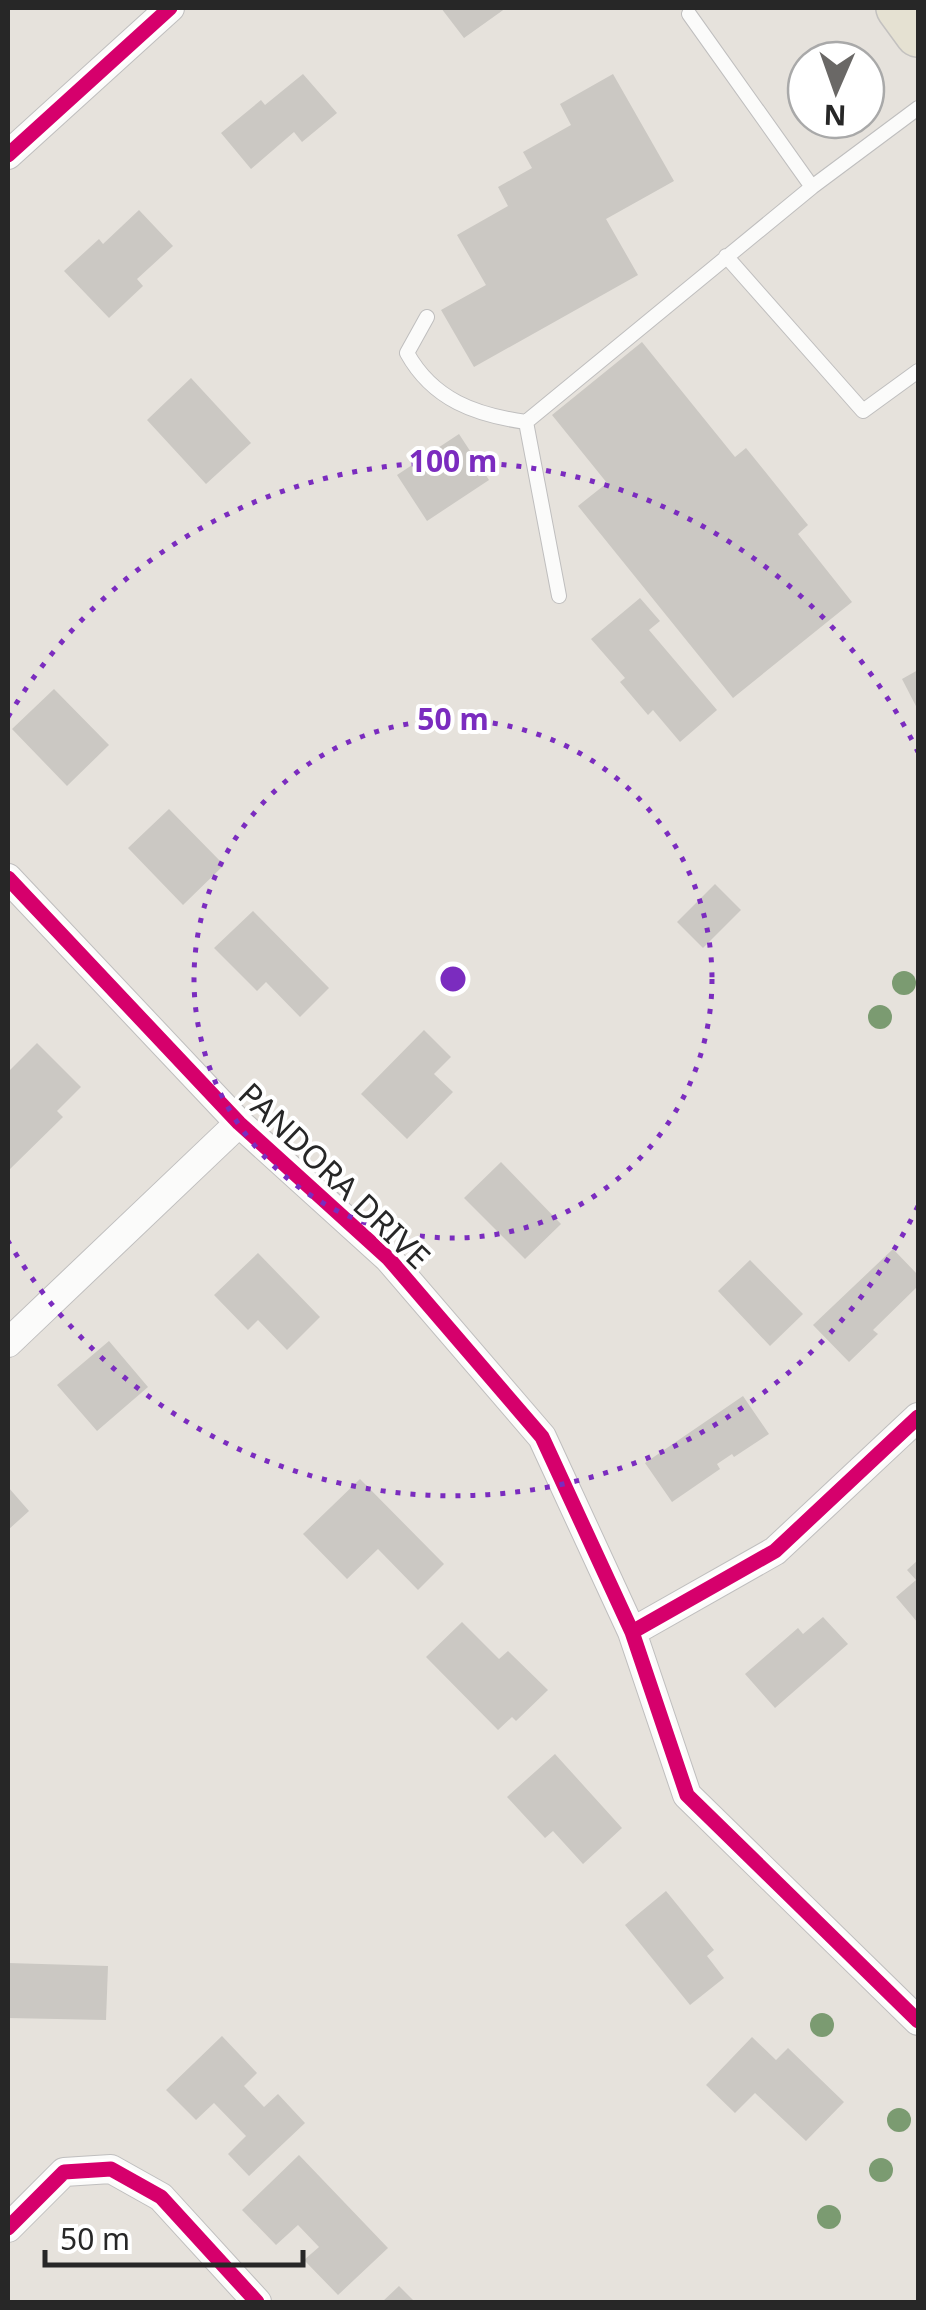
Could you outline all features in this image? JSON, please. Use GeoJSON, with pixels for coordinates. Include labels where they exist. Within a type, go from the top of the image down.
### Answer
{"type":"FeatureCollection","features":[{"type":"Feature","properties":{"kind":"main road"},"geometry":{"type":"LineString","coordinates":[[899,8],[918,34]]}},
{"type":"Feature","properties":{"kind":"street"},"geometry":{"type":"LineString","coordinates":[[8,155],[170,8]]}},
{"type":"Feature","properties":{"kind":"street","name":"PANDORA DRIVE"},"geometry":{"type":"LineString","coordinates":[[8,878],[239,1123],[389,1258],[542,1436],[632,1632],[686,1795],[918,2021]]}},
{"type":"Feature","properties":{"kind":"street"},"geometry":{"type":"LineString","coordinates":[[8,1342],[239,1123]]}},
{"type":"Feature","properties":{"kind":"street"},"geometry":{"type":"LineString","coordinates":[[632,1632],[775,1550],[918,1417]]}},
{"type":"Feature","properties":{"kind":"street"},"geometry":{"type":"LineString","coordinates":[[8,2228],[64,2172],[111,2169],[162,2197],[257,2302]]}},
{"type":"Feature","properties":{"kind":"lane"},"geometry":{"type":"LineString","coordinates":[[690,10],[812,187]]}},
{"type":"Feature","properties":{"kind":"lane"},"geometry":{"type":"LineString","coordinates":[[426,317],[407,353],[420,376],[445,396],[489,416],[526,422],[812,187],[918,108]]}},
{"type":"Feature","properties":{"kind":"lane"},"geometry":{"type":"LineString","coordinates":[[726,256],[863,410],[918,372]]}},
{"type":"Feature","properties":{"kind":"lane"},"geometry":{"type":"LineString","coordinates":[[526,422],[559,596]]}},
{"type":"Feature","properties":{"kind":"building"},"geometry":{"type":"Polygon","coordinates":[[[441,8],[506,8],[464,38],[441,8]]]}},
{"type":"Feature","properties":{"kind":"building"},"geometry":{"type":"Polygon","coordinates":[[[303,74],[337,113],[302,142],[294,132],[251,169],[221,133],[261,100],[265,105],[303,74]]]}},
{"type":"Feature","properties":{"kind":"building"},"geometry":{"type":"Polygon","coordinates":[[[613,74],[674,181],[606,219],[638,275],[474,367],[441,310],[486,285],[457,235],[508,206],[498,187],[532,168],[523,152],[571,125],[560,104],[613,74]]]}},
{"type":"Feature","properties":{"kind":"building"},"geometry":{"type":"Polygon","coordinates":[[[139,210],[173,246],[137,279],[143,286],[109,318],[64,271],[99,239],[103,244],[139,210]]]}},
{"type":"Feature","properties":{"kind":"building"},"geometry":{"type":"Polygon","coordinates":[[[642,342],[735,457],[746,448],[808,525],[798,534],[852,602],[733,698],[578,506],[607,483],[552,415],[642,342]]]}},
{"type":"Feature","properties":{"kind":"building"},"geometry":{"type":"Polygon","coordinates":[[[191,378],[251,443],[206,484],[147,420],[191,378]]]}},
{"type":"Feature","properties":{"kind":"building"},"geometry":{"type":"Polygon","coordinates":[[[459,434],[489,480],[427,521],[397,475],[459,434]]]}},
{"type":"Feature","properties":{"kind":"building"},"geometry":{"type":"Polygon","coordinates":[[[640,598],[660,621],[649,630],[717,710],[680,742],[653,710],[648,715],[620,682],[625,678],[591,639],[640,598]]]}},
{"type":"Feature","properties":{"kind":"building"},"geometry":{"type":"Polygon","coordinates":[[[918,670],[918,710],[902,679],[918,670]]]}},
{"type":"Feature","properties":{"kind":"building"},"geometry":{"type":"Polygon","coordinates":[[[54,689],[109,745],[67,786],[12,729],[54,689]]]}},
{"type":"Feature","properties":{"kind":"building"},"geometry":{"type":"Polygon","coordinates":[[[169,809],[224,865],[183,905],[128,848],[169,809]]]}},
{"type":"Feature","properties":{"kind":"building"},"geometry":{"type":"Polygon","coordinates":[[[715,884],[741,910],[703,948],[677,922],[715,884]]]}},
{"type":"Feature","properties":{"kind":"building"},"geometry":{"type":"Polygon","coordinates":[[[253,911],[329,988],[300,1017],[266,982],[257,991],[214,948],[253,911]]]}},
{"type":"Feature","properties":{"kind":"building"},"geometry":{"type":"Polygon","coordinates":[[[424,1030],[451,1057],[434,1074],[453,1092],[407,1139],[361,1094],[424,1030]]]}},
{"type":"Feature","properties":{"kind":"building"},"geometry":{"type":"Polygon","coordinates":[[[37,1043],[81,1087],[57,1111],[63,1117],[8,1171],[8,1072],[37,1043]]]}},
{"type":"Feature","properties":{"kind":"building"},"geometry":{"type":"Polygon","coordinates":[[[501,1162],[561,1224],[525,1259],[464,1198],[501,1162]]]}},
{"type":"Feature","properties":{"kind":"building"},"geometry":{"type":"Polygon","coordinates":[[[893,1249],[918,1275],[918,1286],[873,1330],[878,1334],[849,1362],[813,1325],[893,1249]]]}},
{"type":"Feature","properties":{"kind":"building"},"geometry":{"type":"Polygon","coordinates":[[[258,1253],[320,1317],[287,1350],[258,1320],[248,1330],[214,1295],[258,1253]]]}},
{"type":"Feature","properties":{"kind":"building"},"geometry":{"type":"Polygon","coordinates":[[[750,1260],[803,1314],[770,1346],[718,1291],[750,1260]]]}},
{"type":"Feature","properties":{"kind":"building"},"geometry":{"type":"Polygon","coordinates":[[[109,1341],[148,1387],[97,1431],[57,1385],[109,1341]]]}},
{"type":"Feature","properties":{"kind":"building"},"geometry":{"type":"Polygon","coordinates":[[[743,1396],[769,1434],[717,1464],[720,1469],[672,1502],[645,1463],[743,1396]]]}},
{"type":"Feature","properties":{"kind":"building"},"geometry":{"type":"Polygon","coordinates":[[[360,1479],[444,1564],[418,1590],[378,1549],[347,1579],[303,1534],[360,1479]]]}},
{"type":"Feature","properties":{"kind":"building"},"geometry":{"type":"Polygon","coordinates":[[[8,1487],[29,1511],[8,1530],[8,1487]]]}},
{"type":"Feature","properties":{"kind":"building"},"geometry":{"type":"Polygon","coordinates":[[[918,1560],[918,1623],[896,1597],[916,1580],[907,1570],[918,1560]]]}},
{"type":"Feature","properties":{"kind":"building"},"geometry":{"type":"Polygon","coordinates":[[[823,1617],[848,1644],[775,1708],[745,1674],[798,1628],[803,1634],[823,1617]]]}},
{"type":"Feature","properties":{"kind":"building"},"geometry":{"type":"Polygon","coordinates":[[[462,1622],[499,1659],[508,1651],[548,1690],[516,1721],[512,1717],[498,1730],[426,1657],[462,1622]]]}},
{"type":"Feature","properties":{"kind":"building"},"geometry":{"type":"Polygon","coordinates":[[[555,1754],[622,1828],[583,1864],[553,1831],[545,1838],[507,1797],[555,1754]]]}},
{"type":"Feature","properties":{"kind":"building"},"geometry":{"type":"Polygon","coordinates":[[[666,1891],[714,1950],[707,1956],[724,1978],[690,2005],[625,1925],[666,1891]]]}},
{"type":"Feature","properties":{"kind":"building"},"geometry":{"type":"Polygon","coordinates":[[[8,1963],[108,1966],[106,2020],[8,2018],[8,1963]]]}},
{"type":"Feature","properties":{"kind":"building"},"geometry":{"type":"Polygon","coordinates":[[[222,2036],[257,2073],[244,2086],[264,2107],[278,2094],[305,2123],[249,2176],[228,2154],[246,2136],[214,2103],[196,2120],[166,2090],[222,2036]]]}},
{"type":"Feature","properties":{"kind":"building"},"geometry":{"type":"Polygon","coordinates":[[[752,2037],[776,2060],[788,2048],[844,2102],[806,2141],[755,2093],[735,2113],[706,2085],[752,2037]]]}},
{"type":"Feature","properties":{"kind":"building"},"geometry":{"type":"Polygon","coordinates":[[[299,2155],[388,2248],[338,2295],[304,2260],[319,2247],[298,2225],[276,2245],[242,2210],[299,2155]]]}},
{"type":"Feature","properties":{"kind":"building"},"geometry":{"type":"Polygon","coordinates":[[[399,2286],[415,2302],[382,2302],[399,2286]]]}},
{"type":"Feature","properties":{"kind":"cycle path"},"geometry":{"type":"LineString","coordinates":[[8,155],[170,8]]}},
{"type":"Feature","properties":{"kind":"cycle path"},"geometry":{"type":"LineString","coordinates":[[8,878],[239,1123],[389,1259],[542,1437],[632,1632],[687,1795],[918,2021]]}},
{"type":"Feature","properties":{"kind":"cycle path"},"geometry":{"type":"LineString","coordinates":[[632,1632],[775,1551],[918,1417]]}},
{"type":"Feature","properties":{"kind":"cycle path"},"geometry":{"type":"LineString","coordinates":[[8,2228],[64,2172],[111,2169],[161,2197],[257,2302]]}}]}
